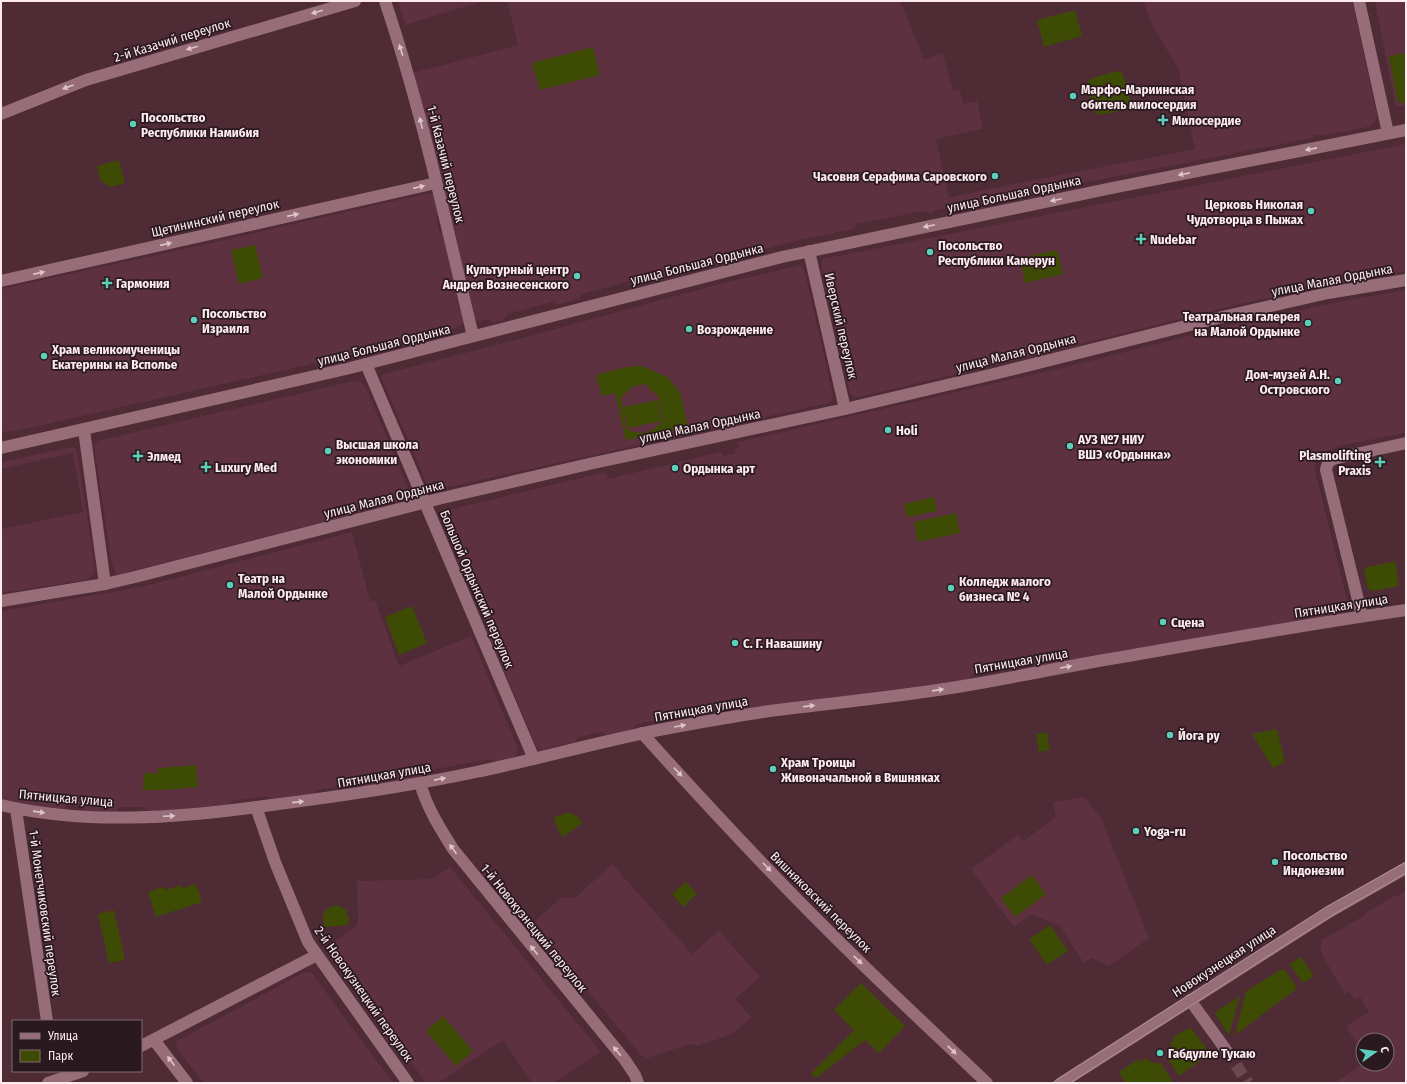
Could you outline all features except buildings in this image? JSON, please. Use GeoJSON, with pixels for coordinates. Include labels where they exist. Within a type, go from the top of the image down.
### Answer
{"type":"FeatureCollection","features":[{"type":"Feature","properties":{"kind":"street","name":"2-й Казачий переулок"},"geometry":{"type":"LineString","coordinates":[[1,114],[86,80],[355,1]]}},
{"type":"Feature","properties":{"kind":"street","name":"1-й Казачий переулок"},"geometry":{"type":"LineString","coordinates":[[385,1],[407,70],[473,336]]}},
{"type":"Feature","properties":{"kind":"street"},"geometry":{"type":"LineString","coordinates":[[1359,1],[1388,134]]}},
{"type":"Feature","properties":{"kind":"street","name":"улица Большая Ордынка"},"geometry":{"type":"LineString","coordinates":[[1,448],[366,364],[809,251],[1112,188],[1406,130]]}},
{"type":"Feature","properties":{"kind":"street","name":"Щетининский переулок"},"geometry":{"type":"LineString","coordinates":[[1,281],[436,183]]}},
{"type":"Feature","properties":{"kind":"street","name":"Иверский переулок"},"geometry":{"type":"LineString","coordinates":[[809,251],[846,409]]}},
{"type":"Feature","properties":{"kind":"street","name":"улица Малая Ордынка"},"geometry":{"type":"LineString","coordinates":[[1,601],[105,584],[425,502],[596,462],[846,409],[1222,317],[1328,293],[1406,280]]}},
{"type":"Feature","properties":{"kind":"street","name":"Большой Ордынский переулок"},"geometry":{"type":"LineString","coordinates":[[366,364],[534,758]]}},
{"type":"Feature","properties":{"kind":"street"},"geometry":{"type":"LineString","coordinates":[[84,430],[105,584]]}},
{"type":"Feature","properties":{"kind":"street"},"geometry":{"type":"LineString","coordinates":[[1362,616],[1326,465],[1333,459],[1406,443]]}},
{"type":"Feature","properties":{"kind":"street","name":"Пятницкая улица"},"geometry":{"type":"LineString","coordinates":[[1,805],[16,809],[60,815],[132,818],[214,813],[319,800],[475,773],[642,733],[774,710],[967,686],[1113,658],[1406,610]]}},
{"type":"Feature","properties":{"kind":"street","name":"Вишняковский переулок"},"geometry":{"type":"LineString","coordinates":[[642,733],[729,828],[857,959],[987,1083]]}},
{"type":"Feature","properties":{"kind":"street","name":"1-й Новокузнецкий переулок"},"geometry":{"type":"LineString","coordinates":[[420,783],[427,805],[453,849],[625,1060],[635,1075],[638,1083]]}},
{"type":"Feature","properties":{"kind":"street","name":"2-й Новокузнецкий переулок"},"geometry":{"type":"LineString","coordinates":[[256,808],[302,931],[317,955],[408,1083]]}},
{"type":"Feature","properties":{"kind":"street","name":"1-й Монетчиковский переулок"},"geometry":{"type":"LineString","coordinates":[[16,809],[47,1020]]}},
{"type":"Feature","properties":{"kind":"street","name":"Новокузнецкая улица"},"geometry":{"type":"LineString","coordinates":[[1061,1083],[1329,912],[1406,868]]}},
{"type":"Feature","properties":{"kind":"street"},"geometry":{"type":"LineString","coordinates":[[142,1046],[317,955]]}},
{"type":"Feature","properties":{"kind":"street"},"geometry":{"type":"LineString","coordinates":[[1190,1000],[1226,1050]]}},
{"type":"Feature","properties":{"kind":"street"},"geometry":{"type":"LineString","coordinates":[[154,1040],[187,1083]]}},
{"type":"Feature","properties":{"kind":"street"},"geometry":{"type":"LineString","coordinates":[[53,1078],[79,1072]]}},
{"type":"Feature","properties":{"kind":"shaded area"},"geometry":{"type":"Polygon","coordinates":[[[398,1],[484,1],[405,25],[398,1]]]}},
{"type":"Feature","properties":{"kind":"shaded area"},"geometry":{"type":"Polygon","coordinates":[[[507,1],[900,1],[924,59],[943,53],[953,91],[960,90],[963,104],[977,101],[983,129],[936,139],[949,198],[993,188],[1195,149],[1178,68],[1152,25],[1143,1],[1352,1],[1377,116],[1376,120],[1371,126],[1354,130],[1322,136],[1315,135],[1313,138],[949,209],[945,208],[936,210],[933,213],[924,211],[857,224],[854,229],[799,240],[643,282],[637,279],[582,294],[579,299],[557,305],[552,302],[508,314],[503,320],[492,323],[491,319],[479,321],[475,319],[413,73],[518,45],[507,1]]]}},
{"type":"Feature","properties":{"kind":"shaded area"},"geometry":{"type":"Polygon","coordinates":[[[1375,1],[1406,1],[1406,105],[1396,107],[1375,1]]]}},
{"type":"Feature","properties":{"kind":"shaded area"},"geometry":{"type":"Polygon","coordinates":[[[1406,144],[1406,271],[1343,282],[1240,304],[1057,350],[859,397],[853,397],[850,393],[821,264],[822,259],[1406,144]]]}},
{"type":"Feature","properties":{"kind":"shaded area"},"geometry":{"type":"Polygon","coordinates":[[[429,193],[433,195],[438,213],[436,218],[439,231],[444,235],[456,284],[455,289],[459,308],[463,312],[466,323],[455,328],[347,356],[16,431],[1,431],[1,289],[429,193]]]}},
{"type":"Feature","properties":{"kind":"shaded area"},"geometry":{"type":"Polygon","coordinates":[[[800,265],[804,269],[833,395],[832,400],[829,403],[435,490],[427,484],[381,377],[383,374],[493,346],[723,283],[800,265]]]}},
{"type":"Feature","properties":{"kind":"shaded area"},"geometry":{"type":"Polygon","coordinates":[[[1406,290],[1406,433],[1335,447],[1325,452],[1316,460],[1315,463],[1315,470],[1348,604],[1348,611],[1343,613],[1035,667],[1030,663],[1006,668],[1003,673],[996,670],[973,674],[969,679],[964,680],[734,711],[729,707],[676,716],[673,721],[657,724],[652,721],[637,724],[633,729],[606,735],[601,732],[578,737],[575,742],[541,750],[536,746],[486,628],[489,628],[444,511],[606,472],[608,479],[721,452],[723,456],[735,453],[734,449],[739,448],[738,442],[1062,368],[1244,322],[1348,300],[1406,290]]]}},
{"type":"Feature","properties":{"kind":"shaded area"},"geometry":{"type":"Polygon","coordinates":[[[353,381],[361,382],[366,388],[408,487],[409,493],[406,498],[401,501],[327,521],[121,574],[116,574],[112,564],[94,447],[97,441],[353,381]]]}},
{"type":"Feature","properties":{"kind":"shaded area"},"geometry":{"type":"Polygon","coordinates":[[[70,447],[75,448],[77,452],[95,568],[93,575],[86,580],[1,593],[1,529],[83,512],[73,453],[1,469],[1,462],[70,447]]]}},
{"type":"Feature","properties":{"kind":"shaded area"},"geometry":{"type":"Polygon","coordinates":[[[352,532],[370,601],[375,600],[399,666],[471,636],[517,746],[518,753],[514,758],[496,762],[490,759],[421,772],[417,778],[364,787],[359,783],[316,790],[312,795],[272,800],[267,796],[232,801],[228,806],[199,809],[149,811],[145,807],[121,807],[116,811],[85,811],[80,806],[68,805],[64,809],[31,805],[1,799],[1,611],[141,587],[352,532]]]}},
{"type":"Feature","properties":{"kind":"shaded area"},"geometry":{"type":"Polygon","coordinates":[[[1084,797],[1101,818],[1149,938],[1109,966],[1092,958],[1084,963],[1059,925],[1031,915],[1014,927],[971,869],[1018,835],[1023,841],[1056,817],[1053,802],[1084,797]]]}},
{"type":"Feature","properties":{"kind":"shaded area"},"geometry":{"type":"Polygon","coordinates":[[[612,864],[692,954],[719,931],[760,977],[735,999],[752,1018],[730,1035],[697,1046],[690,1044],[647,1058],[641,1055],[534,926],[535,921],[562,897],[575,898],[612,864]]]}},
{"type":"Feature","properties":{"kind":"shaded area"},"geometry":{"type":"Polygon","coordinates":[[[450,867],[601,1052],[553,1083],[532,1083],[503,1040],[438,1083],[426,1083],[328,946],[358,925],[357,881],[432,879],[450,867]]]}},
{"type":"Feature","properties":{"kind":"shaded area"},"geometry":{"type":"Polygon","coordinates":[[[1406,891],[1406,1083],[1335,1083],[1355,1069],[1355,1072],[1395,1072],[1395,1032],[1355,1032],[1355,1041],[1346,1026],[1369,1012],[1360,997],[1354,1000],[1349,992],[1345,994],[1320,951],[1322,940],[1365,915],[1365,913],[1396,895],[1397,896],[1406,891]]]}},
{"type":"Feature","properties":{"kind":"shaded area"},"geometry":{"type":"Polygon","coordinates":[[[305,972],[312,973],[393,1083],[204,1083],[176,1047],[177,1041],[305,972]]]}},
{"type":"Feature","properties":{"kind":"green space"},"geometry":{"type":"Polygon","coordinates":[[[1075,10],[1082,36],[1044,47],[1037,20],[1075,10]]]}},
{"type":"Feature","properties":{"kind":"green space"},"geometry":{"type":"Polygon","coordinates":[[[593,47],[600,75],[540,90],[532,63],[593,47]]]}},
{"type":"Feature","properties":{"kind":"green space"},"geometry":{"type":"Polygon","coordinates":[[[1406,53],[1406,103],[1398,102],[1389,56],[1406,53]]]}},
{"type":"Feature","properties":{"kind":"green space"},"geometry":{"type":"Polygon","coordinates":[[[1117,71],[1123,74],[1131,103],[1130,107],[1128,109],[1101,115],[1094,112],[1087,86],[1088,81],[1092,78],[1117,71]],[[1104,84],[1100,89],[1102,95],[1109,97],[1113,92],[1110,85],[1104,84]]]}},
{"type":"Feature","properties":{"kind":"green space"},"geometry":{"type":"Polygon","coordinates":[[[119,160],[125,183],[111,187],[100,180],[97,166],[119,160]]]}},
{"type":"Feature","properties":{"kind":"green space"},"geometry":{"type":"Polygon","coordinates":[[[255,245],[263,278],[239,284],[231,250],[255,245]]]}},
{"type":"Feature","properties":{"kind":"green space"},"geometry":{"type":"Polygon","coordinates":[[[1057,250],[1063,274],[1025,283],[1020,258],[1057,250]]]}},
{"type":"Feature","properties":{"kind":"green space"},"geometry":{"type":"Polygon","coordinates":[[[642,366],[667,377],[680,392],[688,427],[626,440],[615,393],[602,396],[596,375],[627,367],[642,366]],[[646,384],[634,386],[621,397],[626,429],[642,433],[655,428],[663,420],[658,395],[651,391],[646,384]]]}},
{"type":"Feature","properties":{"kind":"green space"},"geometry":{"type":"Polygon","coordinates":[[[658,400],[662,421],[628,428],[623,407],[658,400]]]}},
{"type":"Feature","properties":{"kind":"green space"},"geometry":{"type":"Polygon","coordinates":[[[934,497],[937,511],[907,517],[904,504],[934,497]]]}},
{"type":"Feature","properties":{"kind":"green space"},"geometry":{"type":"Polygon","coordinates":[[[956,513],[960,533],[918,542],[914,522],[956,513]]]}},
{"type":"Feature","properties":{"kind":"green space"},"geometry":{"type":"Polygon","coordinates":[[[1395,561],[1399,586],[1374,591],[1368,589],[1364,568],[1395,561]]]}},
{"type":"Feature","properties":{"kind":"green space"},"geometry":{"type":"Polygon","coordinates":[[[412,606],[427,643],[399,655],[385,617],[412,606]]]}},
{"type":"Feature","properties":{"kind":"green space"},"geometry":{"type":"Polygon","coordinates":[[[1277,729],[1285,762],[1273,768],[1252,734],[1277,729]]]}},
{"type":"Feature","properties":{"kind":"green space"},"geometry":{"type":"Polygon","coordinates":[[[1047,732],[1050,750],[1039,752],[1036,734],[1047,732]]]}},
{"type":"Feature","properties":{"kind":"green space"},"geometry":{"type":"Polygon","coordinates":[[[196,765],[198,787],[143,790],[144,773],[158,773],[158,768],[196,765]]]}},
{"type":"Feature","properties":{"kind":"green space"},"geometry":{"type":"Polygon","coordinates":[[[567,813],[576,816],[582,823],[563,837],[559,833],[554,817],[567,813]]]}},
{"type":"Feature","properties":{"kind":"green space"},"geometry":{"type":"Polygon","coordinates":[[[1032,875],[1046,894],[1015,917],[1001,898],[1032,875]]]}},
{"type":"Feature","properties":{"kind":"green space"},"geometry":{"type":"Polygon","coordinates":[[[686,882],[697,894],[683,907],[672,894],[686,882]]]}},
{"type":"Feature","properties":{"kind":"green space"},"geometry":{"type":"Polygon","coordinates":[[[196,884],[202,902],[156,917],[148,892],[163,887],[165,890],[181,885],[182,888],[196,884]]]}},
{"type":"Feature","properties":{"kind":"green space"},"geometry":{"type":"Polygon","coordinates":[[[337,905],[346,910],[349,920],[348,925],[325,927],[323,920],[324,913],[329,908],[337,905]]]}},
{"type":"Feature","properties":{"kind":"green space"},"geometry":{"type":"Polygon","coordinates":[[[114,910],[125,960],[109,963],[98,914],[114,910]]]}},
{"type":"Feature","properties":{"kind":"green space"},"geometry":{"type":"Polygon","coordinates":[[[1050,925],[1068,951],[1047,965],[1029,939],[1050,925]]]}},
{"type":"Feature","properties":{"kind":"green space"},"geometry":{"type":"Polygon","coordinates":[[[1301,957],[1314,976],[1303,983],[1290,964],[1301,957]]]}},
{"type":"Feature","properties":{"kind":"green space"},"geometry":{"type":"Polygon","coordinates":[[[1282,969],[1285,970],[1296,986],[1295,990],[1235,1035],[1246,991],[1282,969]]]}},
{"type":"Feature","properties":{"kind":"green space"},"geometry":{"type":"Polygon","coordinates":[[[861,983],[905,1026],[879,1053],[865,1040],[816,1078],[811,1074],[854,1030],[834,1010],[861,983]]]}},
{"type":"Feature","properties":{"kind":"green space"},"geometry":{"type":"Polygon","coordinates":[[[1240,996],[1229,1035],[1215,1014],[1218,1010],[1240,996]]]}},
{"type":"Feature","properties":{"kind":"green space"},"geometry":{"type":"Polygon","coordinates":[[[443,1016],[473,1051],[456,1066],[426,1031],[443,1016]]]}},
{"type":"Feature","properties":{"kind":"green space"},"geometry":{"type":"Polygon","coordinates":[[[1189,1028],[1192,1029],[1209,1052],[1208,1055],[1179,1076],[1168,1059],[1172,1051],[1170,1043],[1175,1040],[1173,1037],[1189,1028]]]}},
{"type":"Feature","properties":{"kind":"green space"},"geometry":{"type":"Polygon","coordinates":[[[1146,1058],[1152,1063],[1161,1063],[1172,1081],[1170,1083],[1126,1083],[1120,1074],[1120,1071],[1139,1059],[1141,1062],[1146,1058]]]}},
{"type":"Feature","properties":{"kind":"tunnel"},"geometry":{"type":"LineString","coordinates":[[1226,1050],[1248,1083]]}},
{"type":"Feature","properties":{"kind":"tram line"},"geometry":{"type":"LineString","coordinates":[[1052,1083],[1326,907],[1406,862]]}},
{"type":"Feature","properties":{"kind":"tram line"},"geometry":{"type":"LineString","coordinates":[[1070,1083],[1331,916],[1406,873]]}},
{"type":"Feature","properties":{"kind":"place","name":"Марфо-Мариинская обитель милосердия"},"geometry":{"type":"Point","coordinates":[1073,96]}},
{"type":"Feature","properties":{"kind":"place","name":"Милосердие"},"geometry":{"type":"Point","coordinates":[1163,120]}},
{"type":"Feature","properties":{"kind":"place","name":"Посольство Республики Намибия"},"geometry":{"type":"Point","coordinates":[133,124]}},
{"type":"Feature","properties":{"kind":"place","name":"Часовня Серафима Саровского"},"geometry":{"type":"Point","coordinates":[995,176]}},
{"type":"Feature","properties":{"kind":"place","name":"Церковь Николая Чудотворца в Пыжах"},"geometry":{"type":"Point","coordinates":[1311,211]}},
{"type":"Feature","properties":{"kind":"place","name":"Nudebar"},"geometry":{"type":"Point","coordinates":[1141,239]}},
{"type":"Feature","properties":{"kind":"place","name":"Посольство Республики Камерун"},"geometry":{"type":"Point","coordinates":[930,252]}},
{"type":"Feature","properties":{"kind":"place","name":"Культурный центр Андрея Вознесенского"},"geometry":{"type":"Point","coordinates":[577,276]}},
{"type":"Feature","properties":{"kind":"place","name":"Гармония"},"geometry":{"type":"Point","coordinates":[107,283]}},
{"type":"Feature","properties":{"kind":"place","name":"Посольство Израиля"},"geometry":{"type":"Point","coordinates":[194,320]}},
{"type":"Feature","properties":{"kind":"place","name":"Театральная галерея на Малой Ордынке"},"geometry":{"type":"Point","coordinates":[1308,323]}},
{"type":"Feature","properties":{"kind":"place","name":"Возрождение"},"geometry":{"type":"Point","coordinates":[689,329]}},
{"type":"Feature","properties":{"kind":"place","name":"Храм великомученицы Екатерины на Всполье"},"geometry":{"type":"Point","coordinates":[44,356]}},
{"type":"Feature","properties":{"kind":"place","name":"Дом-музей А.Н. Островского"},"geometry":{"type":"Point","coordinates":[1338,381]}},
{"type":"Feature","properties":{"kind":"place","name":"Holi"},"geometry":{"type":"Point","coordinates":[888,430]}},
{"type":"Feature","properties":{"kind":"place","name":"АУЗ №7 НИУ ВШЭ «Ордынка»"},"geometry":{"type":"Point","coordinates":[1070,446]}},
{"type":"Feature","properties":{"kind":"place","name":"Высшая школа экономики"},"geometry":{"type":"Point","coordinates":[328,451]}},
{"type":"Feature","properties":{"kind":"place","name":"Элмед"},"geometry":{"type":"Point","coordinates":[138,456]}},
{"type":"Feature","properties":{"kind":"place","name":"Plasmolifting Praxis"},"geometry":{"type":"Point","coordinates":[1380,462]}},
{"type":"Feature","properties":{"kind":"place","name":"Luxury Med"},"geometry":{"type":"Point","coordinates":[206,467]}},
{"type":"Feature","properties":{"kind":"place","name":"Ордынка арт"},"geometry":{"type":"Point","coordinates":[675,468]}},
{"type":"Feature","properties":{"kind":"place","name":"Театр на Малой Ордынке"},"geometry":{"type":"Point","coordinates":[230,585]}},
{"type":"Feature","properties":{"kind":"place","name":"Колледж малого бизнеса № 4"},"geometry":{"type":"Point","coordinates":[951,588]}},
{"type":"Feature","properties":{"kind":"place","name":"Сцена"},"geometry":{"type":"Point","coordinates":[1163,622]}},
{"type":"Feature","properties":{"kind":"place","name":"С. Г. Навашину"},"geometry":{"type":"Point","coordinates":[735,643]}},
{"type":"Feature","properties":{"kind":"place","name":"Йога ру"},"geometry":{"type":"Point","coordinates":[1170,735]}},
{"type":"Feature","properties":{"kind":"place","name":"Храм Троицы Живоначальной в Вишняках"},"geometry":{"type":"Point","coordinates":[773,769]}},
{"type":"Feature","properties":{"kind":"place","name":"Yoga-ru"},"geometry":{"type":"Point","coordinates":[1136,831]}},
{"type":"Feature","properties":{"kind":"place","name":"Посольство Индонезии"},"geometry":{"type":"Point","coordinates":[1275,862]}},
{"type":"Feature","properties":{"kind":"place","name":"Габдулле Тукаю"},"geometry":{"type":"Point","coordinates":[1160,1053]}}]}
